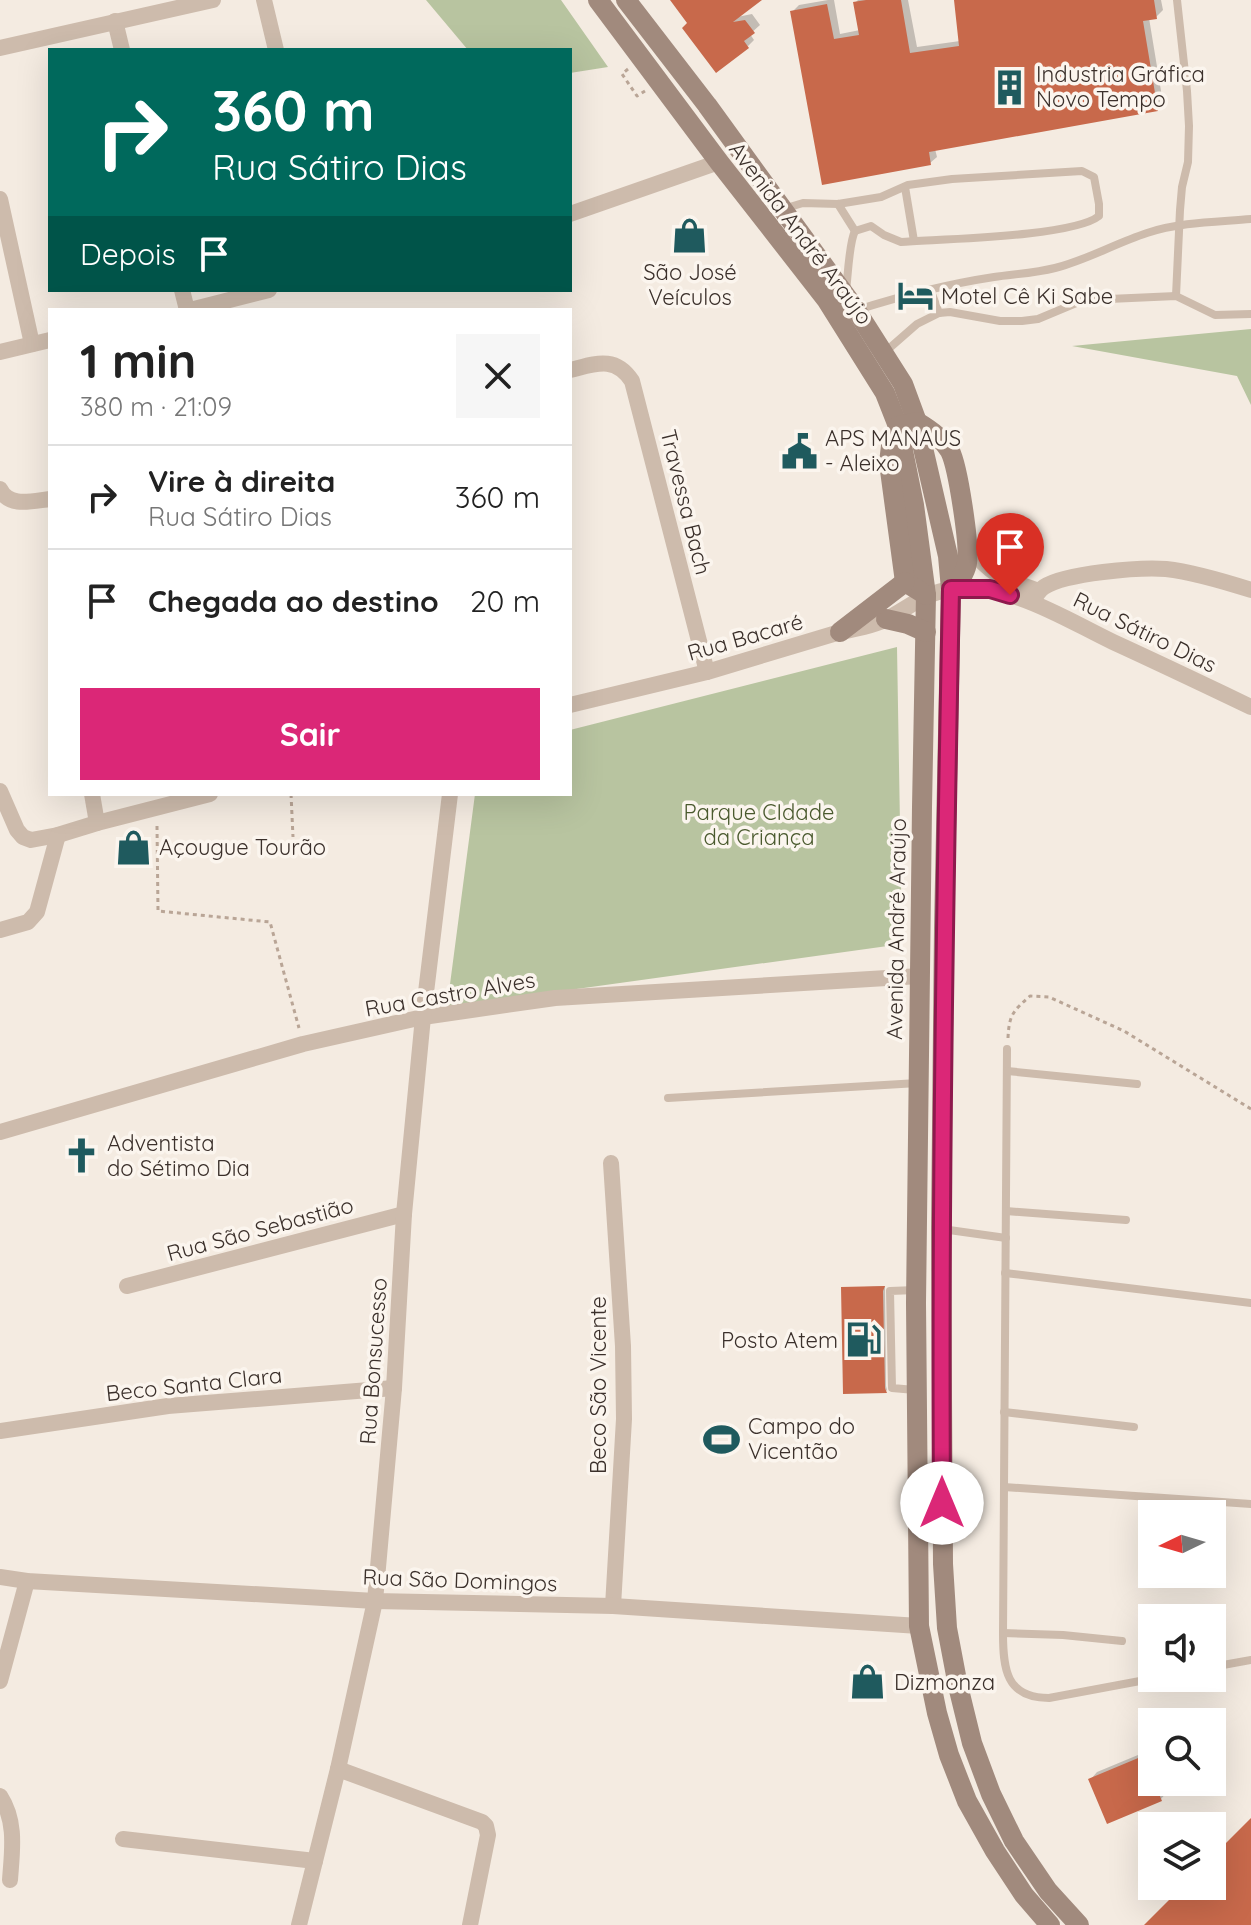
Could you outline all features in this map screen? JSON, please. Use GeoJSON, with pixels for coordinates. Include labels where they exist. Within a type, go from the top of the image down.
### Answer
{"type":"FeatureCollection","features":[{"type":"Feature","properties":{"kind":"main road","name":"Avenida André Araújo"},"geometry":{"type":"LineString","coordinates":[[598,0],[826,299],[908,424],[948,556],[951,589],[941,1228],[943,1564],[947,1628],[972,1743],[991,1794],[1014,1841],[1048,1891],[1079,1925]]}},
{"type":"Feature","properties":{"kind":"main road","name":"Avenida André Araújo"},"geometry":{"type":"LineString","coordinates":[[626,0],[707,105],[851,303],[903,384],[926,595],[917,1290],[919,1626],[937,1713],[967,1801],[1024,1895],[1050,1925]]}},
{"type":"Feature","properties":{"kind":"main road"},"geometry":{"type":"LineString","coordinates":[[905,582],[889,463],[891,446],[908,424],[942,441],[952,455],[969,547],[963,577],[951,589]]}},
{"type":"Feature","properties":{"kind":"main road"},"geometry":{"type":"LineString","coordinates":[[905,582],[926,595]]}},
{"type":"Feature","properties":{"kind":"main road"},"geometry":{"type":"LineString","coordinates":[[840,632],[905,582]]}},
{"type":"Feature","properties":{"kind":"main road"},"geometry":{"type":"LineString","coordinates":[[886,619],[926,632]]}},
{"type":"Feature","properties":{"kind":"street"},"geometry":{"type":"LineString","coordinates":[[0,48],[213,0]]}},
{"type":"Feature","properties":{"kind":"street"},"geometry":{"type":"LineString","coordinates":[[264,0],[276,48]]}},
{"type":"Feature","properties":{"kind":"street"},"geometry":{"type":"LineString","coordinates":[[115,21],[122,48]]}},
{"type":"Feature","properties":{"kind":"street"},"geometry":{"type":"LineString","coordinates":[[572,213],[719,162]]}},
{"type":"Feature","properties":{"kind":"street"},"geometry":{"type":"LineString","coordinates":[[0,199],[32,344]]}},
{"type":"Feature","properties":{"kind":"street"},"geometry":{"type":"LineString","coordinates":[[196,308],[261,292]]}},
{"type":"Feature","properties":{"kind":"street"},"geometry":{"type":"LineString","coordinates":[[0,352],[48,340]]}},
{"type":"Feature","properties":{"kind":"street","name":"Travessa Bach"},"geometry":{"type":"LineString","coordinates":[[572,369],[601,362],[615,364],[632,381],[707,672]]}},
{"type":"Feature","properties":{"kind":"street"},"geometry":{"type":"LineString","coordinates":[[0,489],[4,497],[15,502],[45,500]]}},
{"type":"Feature","properties":{"kind":"street","name":"Rua Sátiro Dias"},"geometry":{"type":"LineString","coordinates":[[969,547],[990,571],[1251,707]]}},
{"type":"Feature","properties":{"kind":"street"},"geometry":{"type":"LineString","coordinates":[[1036,596],[1051,583],[1137,568],[1168,569],[1251,590]]}},
{"type":"Feature","properties":{"kind":"street","name":"Rua Sátiro Dias"},"geometry":{"type":"LineString","coordinates":[[926,595],[951,589],[990,589],[1036,596]]}},
{"type":"Feature","properties":{"kind":"street","name":"Rua Bacaré"},"geometry":{"type":"LineString","coordinates":[[572,705],[707,672],[862,628],[886,619],[926,595]]}},
{"type":"Feature","properties":{"kind":"street"},"geometry":{"type":"LineString","coordinates":[[0,791],[17,830],[31,840],[202,796]]}},
{"type":"Feature","properties":{"kind":"street"},"geometry":{"type":"LineString","coordinates":[[92,796],[97,823]]}},
{"type":"Feature","properties":{"kind":"street","name":"Rua Bonsucesso"},"geometry":{"type":"LineString","coordinates":[[299,1925],[375,1601],[394,1388],[404,1214],[423,1017],[450,796]]}},
{"type":"Feature","properties":{"kind":"street"},"geometry":{"type":"LineString","coordinates":[[0,930],[28,922],[37,912],[58,835]]}},
{"type":"Feature","properties":{"kind":"street","name":"Rua Castro Alves"},"geometry":{"type":"LineString","coordinates":[[0,1132],[303,1044],[423,1017],[555,998],[920,976]]}},
{"type":"Feature","properties":{"kind":"street","name":"Beco São Vicente"},"geometry":{"type":"LineString","coordinates":[[611,1163],[623,1346],[624,1419],[613,1606]]}},
{"type":"Feature","properties":{"kind":"street","name":"Rua São Sebastião"},"geometry":{"type":"LineString","coordinates":[[127,1286],[404,1214]]}},
{"type":"Feature","properties":{"kind":"street","name":"Beco Santa Clara"},"geometry":{"type":"LineString","coordinates":[[0,1431],[168,1406],[394,1388]]}},
{"type":"Feature","properties":{"kind":"street","name":"Rua São Domingos"},"geometry":{"type":"LineString","coordinates":[[0,1577],[375,1601],[613,1606],[919,1626]]}},
{"type":"Feature","properties":{"kind":"street"},"geometry":{"type":"LineString","coordinates":[[0,1681],[27,1581]]}},
{"type":"Feature","properties":{"kind":"street"},"geometry":{"type":"LineString","coordinates":[[338,1769],[486,1826],[488,1835],[470,1925]]}},
{"type":"Feature","properties":{"kind":"street"},"geometry":{"type":"LineString","coordinates":[[0,1796],[11,1821],[10,1880]]}},
{"type":"Feature","properties":{"kind":"street"},"geometry":{"type":"LineString","coordinates":[[123,1839],[315,1861]]}},
{"type":"Feature","properties":{"kind":"lane"},"geometry":{"type":"LineString","coordinates":[[1176,296],[1189,126],[1177,0]]}},
{"type":"Feature","properties":{"kind":"lane"},"geometry":{"type":"LineString","coordinates":[[782,209],[803,203],[838,204],[881,197],[905,187],[952,179],[1082,171],[1094,177],[1099,216],[1075,227],[901,242],[871,226],[855,231],[851,239],[851,303],[890,299],[1051,269],[1152,231],[1251,219]]}},
{"type":"Feature","properties":{"kind":"lane"},"geometry":{"type":"LineString","coordinates":[[905,187],[914,241]]}},
{"type":"Feature","properties":{"kind":"lane"},"geometry":{"type":"LineString","coordinates":[[838,204],[855,231]]}},
{"type":"Feature","properties":{"kind":"lane"},"geometry":{"type":"LineString","coordinates":[[931,291],[939,313]]}},
{"type":"Feature","properties":{"kind":"lane"},"geometry":{"type":"LineString","coordinates":[[884,353],[917,324],[939,313],[1022,321],[1038,319],[1093,296],[1109,299],[1176,296],[1215,315],[1251,314]]}},
{"type":"Feature","properties":{"kind":"lane"},"geometry":{"type":"LineString","coordinates":[[1007,1049],[1003,1633],[1007,1675],[1020,1693],[1035,1698],[1138,1681]]}},
{"type":"Feature","properties":{"kind":"lane"},"geometry":{"type":"LineString","coordinates":[[1007,1071],[1137,1084]]}},
{"type":"Feature","properties":{"kind":"lane"},"geometry":{"type":"LineString","coordinates":[[668,1098],[919,1083]]}},
{"type":"Feature","properties":{"kind":"lane"},"geometry":{"type":"LineString","coordinates":[[1006,1211],[1126,1220]]}},
{"type":"Feature","properties":{"kind":"lane"},"geometry":{"type":"LineString","coordinates":[[941,1228],[1006,1238]]}},
{"type":"Feature","properties":{"kind":"lane"},"geometry":{"type":"LineString","coordinates":[[1005,1273],[1251,1303]]}},
{"type":"Feature","properties":{"kind":"lane"},"geometry":{"type":"LineString","coordinates":[[1004,1412],[1134,1427]]}},
{"type":"Feature","properties":{"kind":"lane"},"geometry":{"type":"LineString","coordinates":[[1004,1487],[1251,1504]]}},
{"type":"Feature","properties":{"kind":"lane"},"geometry":{"type":"LineString","coordinates":[[1003,1633],[1122,1641]]}},
{"type":"Feature","properties":{"kind":"lane"},"geometry":{"type":"LineString","coordinates":[[1226,1664],[1251,1660]]}},
{"type":"Feature","properties":{"kind":"path"},"geometry":{"type":"LineString","coordinates":[[622,74],[637,96]]}},
{"type":"Feature","properties":{"kind":"path"},"geometry":{"type":"LineString","coordinates":[[291,796],[293,837]]}},
{"type":"Feature","properties":{"kind":"path"},"geometry":{"type":"LineString","coordinates":[[157,808],[158,911],[270,922],[303,1044]]}},
{"type":"Feature","properties":{"kind":"path"},"geometry":{"type":"LineString","coordinates":[[1007,1049],[1008,1023],[1013,1011],[1030,996],[1049,997],[1124,1031],[1251,1109]]}},
{"type":"Feature","properties":{"kind":"green space"},"geometry":{"type":"Polygon","coordinates":[[[426,0],[561,0],[608,67],[572,73],[572,48],[466,48],[426,0]]]}},
{"type":"Feature","properties":{"kind":"green space"},"geometry":{"type":"Polygon","coordinates":[[[1251,329],[1251,405],[1237,376],[1072,346],[1251,329]]]}},
{"type":"Feature","properties":{"kind":"green space","name":"Parque CIdade da Criança"},"geometry":{"type":"Polygon","coordinates":[[[897,647],[902,944],[447,1007],[475,796],[572,796],[572,729],[897,647]]]}},
{"type":"Feature","properties":{"kind":"building"},"geometry":{"type":"Polygon","coordinates":[[[670,0],[762,0],[733,22],[745,20],[755,33],[744,41],[749,48],[716,73],[682,28],[687,23],[670,0]]]}},
{"type":"Feature","properties":{"kind":"building"},"geometry":{"type":"Polygon","coordinates":[[[901,0],[910,53],[959,46],[954,0],[1154,0],[1157,19],[1143,21],[1158,111],[929,152],[931,165],[822,185],[790,11],[827,4],[834,39],[859,35],[853,2],[901,0]]]}},
{"type":"Feature","properties":{"kind":"building","name":"Posto Atem"},"geometry":{"type":"Polygon","coordinates":[[[885,1286],[887,1393],[843,1394],[841,1287],[885,1286]]]}},
{"type":"Feature","properties":{"kind":"building"},"geometry":{"type":"Polygon","coordinates":[[[1138,1758],[1138,1796],[1160,1796],[1162,1801],[1107,1824],[1088,1779],[1138,1758]]]}},
{"type":"Feature","properties":{"kind":"building"},"geometry":{"type":"Polygon","coordinates":[[[1251,1818],[1251,1925],[1144,1925],[1169,1900],[1226,1900],[1226,1843],[1251,1818]]]}},
{"type":"Feature","properties":{"kind":"place","name":"Industria Gráfica Novo Tempo"},"geometry":{"type":"Point","coordinates":[1010,87]}},
{"type":"Feature","properties":{"kind":"place","name":"São José Veículos"},"geometry":{"type":"Point","coordinates":[690,236]}},
{"type":"Feature","properties":{"kind":"place","name":"Motel Cê Ki Sabe"},"geometry":{"type":"Point","coordinates":[915,296]}},
{"type":"Feature","properties":{"kind":"place","name":"APS MANAUS - Aleixo"},"geometry":{"type":"Point","coordinates":[799,451]}},
{"type":"Feature","properties":{"kind":"place","name":"Açougue Tourão"},"geometry":{"type":"Point","coordinates":[133,847]}},
{"type":"Feature","properties":{"kind":"place","name":"Adventista do Sétimo Dia"},"geometry":{"type":"Point","coordinates":[81,1156]}},
{"type":"Feature","properties":{"kind":"place","name":"Posto Atem"},"geometry":{"type":"Point","coordinates":[864,1340]}},
{"type":"Feature","properties":{"kind":"place","name":"Campo do Vicentão"},"geometry":{"type":"Point","coordinates":[722,1439]}},
{"type":"Feature","properties":{"kind":"place","name":"Dizmonza"},"geometry":{"type":"Point","coordinates":[868,1682]}},
{"type":"Feature","properties":{"kind":"route"},"geometry":{"type":"LineString","coordinates":[[942,1503],[944,928],[951,589],[990,589],[1010,595]]}}]}
